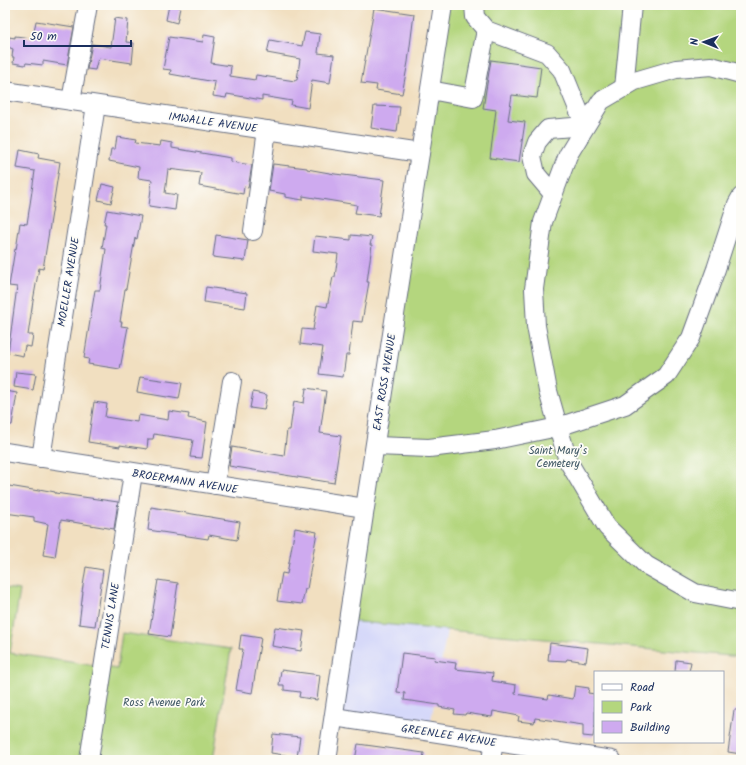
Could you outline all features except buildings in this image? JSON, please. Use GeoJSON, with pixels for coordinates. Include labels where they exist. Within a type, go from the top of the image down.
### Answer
{"type":"FeatureCollection","features":[{"type":"Feature","properties":{"kind":"street"},"geometry":{"type":"LineString","coordinates":[[72,101],[88,5]]}},
{"type":"Feature","properties":{"kind":"street","name":"EAST ROSS AVENUE"},"geometry":{"type":"LineString","coordinates":[[327,760],[374,446],[443,5]]}},
{"type":"Feature","properties":{"kind":"street"},"geometry":{"type":"LineString","coordinates":[[474,5],[475,16],[486,30],[547,54],[562,70],[586,126]]}},
{"type":"Feature","properties":{"kind":"street"},"geometry":{"type":"LineString","coordinates":[[624,88],[632,5]]}},
{"type":"Feature","properties":{"kind":"street"},"geometry":{"type":"LineString","coordinates":[[430,90],[473,98],[486,30]]}},
{"type":"Feature","properties":{"kind":"street"},"geometry":{"type":"LineString","coordinates":[[741,74],[711,66],[676,69],[635,81],[601,101],[568,155],[543,222],[534,289],[536,326],[548,392],[568,461],[607,527],[646,565],[695,593],[741,602]]}},
{"type":"Feature","properties":{"kind":"street","name":"IMWALLE AVENUE"},"geometry":{"type":"LineString","coordinates":[[5,91],[420,153]]}},
{"type":"Feature","properties":{"kind":"street","name":"MOELLER AVENUE"},"geometry":{"type":"LineString","coordinates":[[41,458],[96,105]]}},
{"type":"Feature","properties":{"kind":"street"},"geometry":{"type":"LineString","coordinates":[[553,194],[536,174],[532,156],[536,142],[548,129],[586,126]]}},
{"type":"Feature","properties":{"kind":"street"},"geometry":{"type":"LineString","coordinates":[[253,232],[267,130]]}},
{"type":"Feature","properties":{"kind":"street"},"geometry":{"type":"LineString","coordinates":[[374,446],[429,448],[495,440],[558,428],[625,405],[666,376],[691,338],[716,270],[737,204],[741,197]]}},
{"type":"Feature","properties":{"kind":"street"},"geometry":{"type":"LineString","coordinates":[[215,485],[232,381]]}},
{"type":"Feature","properties":{"kind":"street","name":"BROERMANN AVENUE"},"geometry":{"type":"LineString","coordinates":[[5,452],[365,508]]}},
{"type":"Feature","properties":{"kind":"street","name":"TENNIS LANE"},"geometry":{"type":"LineString","coordinates":[[89,760],[133,473]]}},
{"type":"Feature","properties":{"kind":"street","name":"GREENLEE AVENUE"},"geometry":{"type":"LineString","coordinates":[[334,717],[494,742],[528,754],[612,760]]}},
{"type":"Feature","properties":{"kind":"street"},"geometry":{"type":"LineString","coordinates":[[491,760],[494,742]]}},
{"type":"Feature","properties":{"kind":"shaded area"},"geometry":{"type":"Polygon","coordinates":[[[348,621],[447,630],[429,732],[334,717],[348,621]]]}},
{"type":"Feature","properties":{"kind":"green space","name":"Saint Mary’s Cemetery"},"geometry":{"type":"Polygon","coordinates":[[[443,5],[741,5],[741,657],[348,621],[443,5]]]}},
{"type":"Feature","properties":{"kind":"green space","name":"Ross Avenue Park"},"geometry":{"type":"Polygon","coordinates":[[[5,588],[20,590],[10,653],[117,669],[122,633],[231,649],[213,760],[5,760],[5,588]]]}}]}
